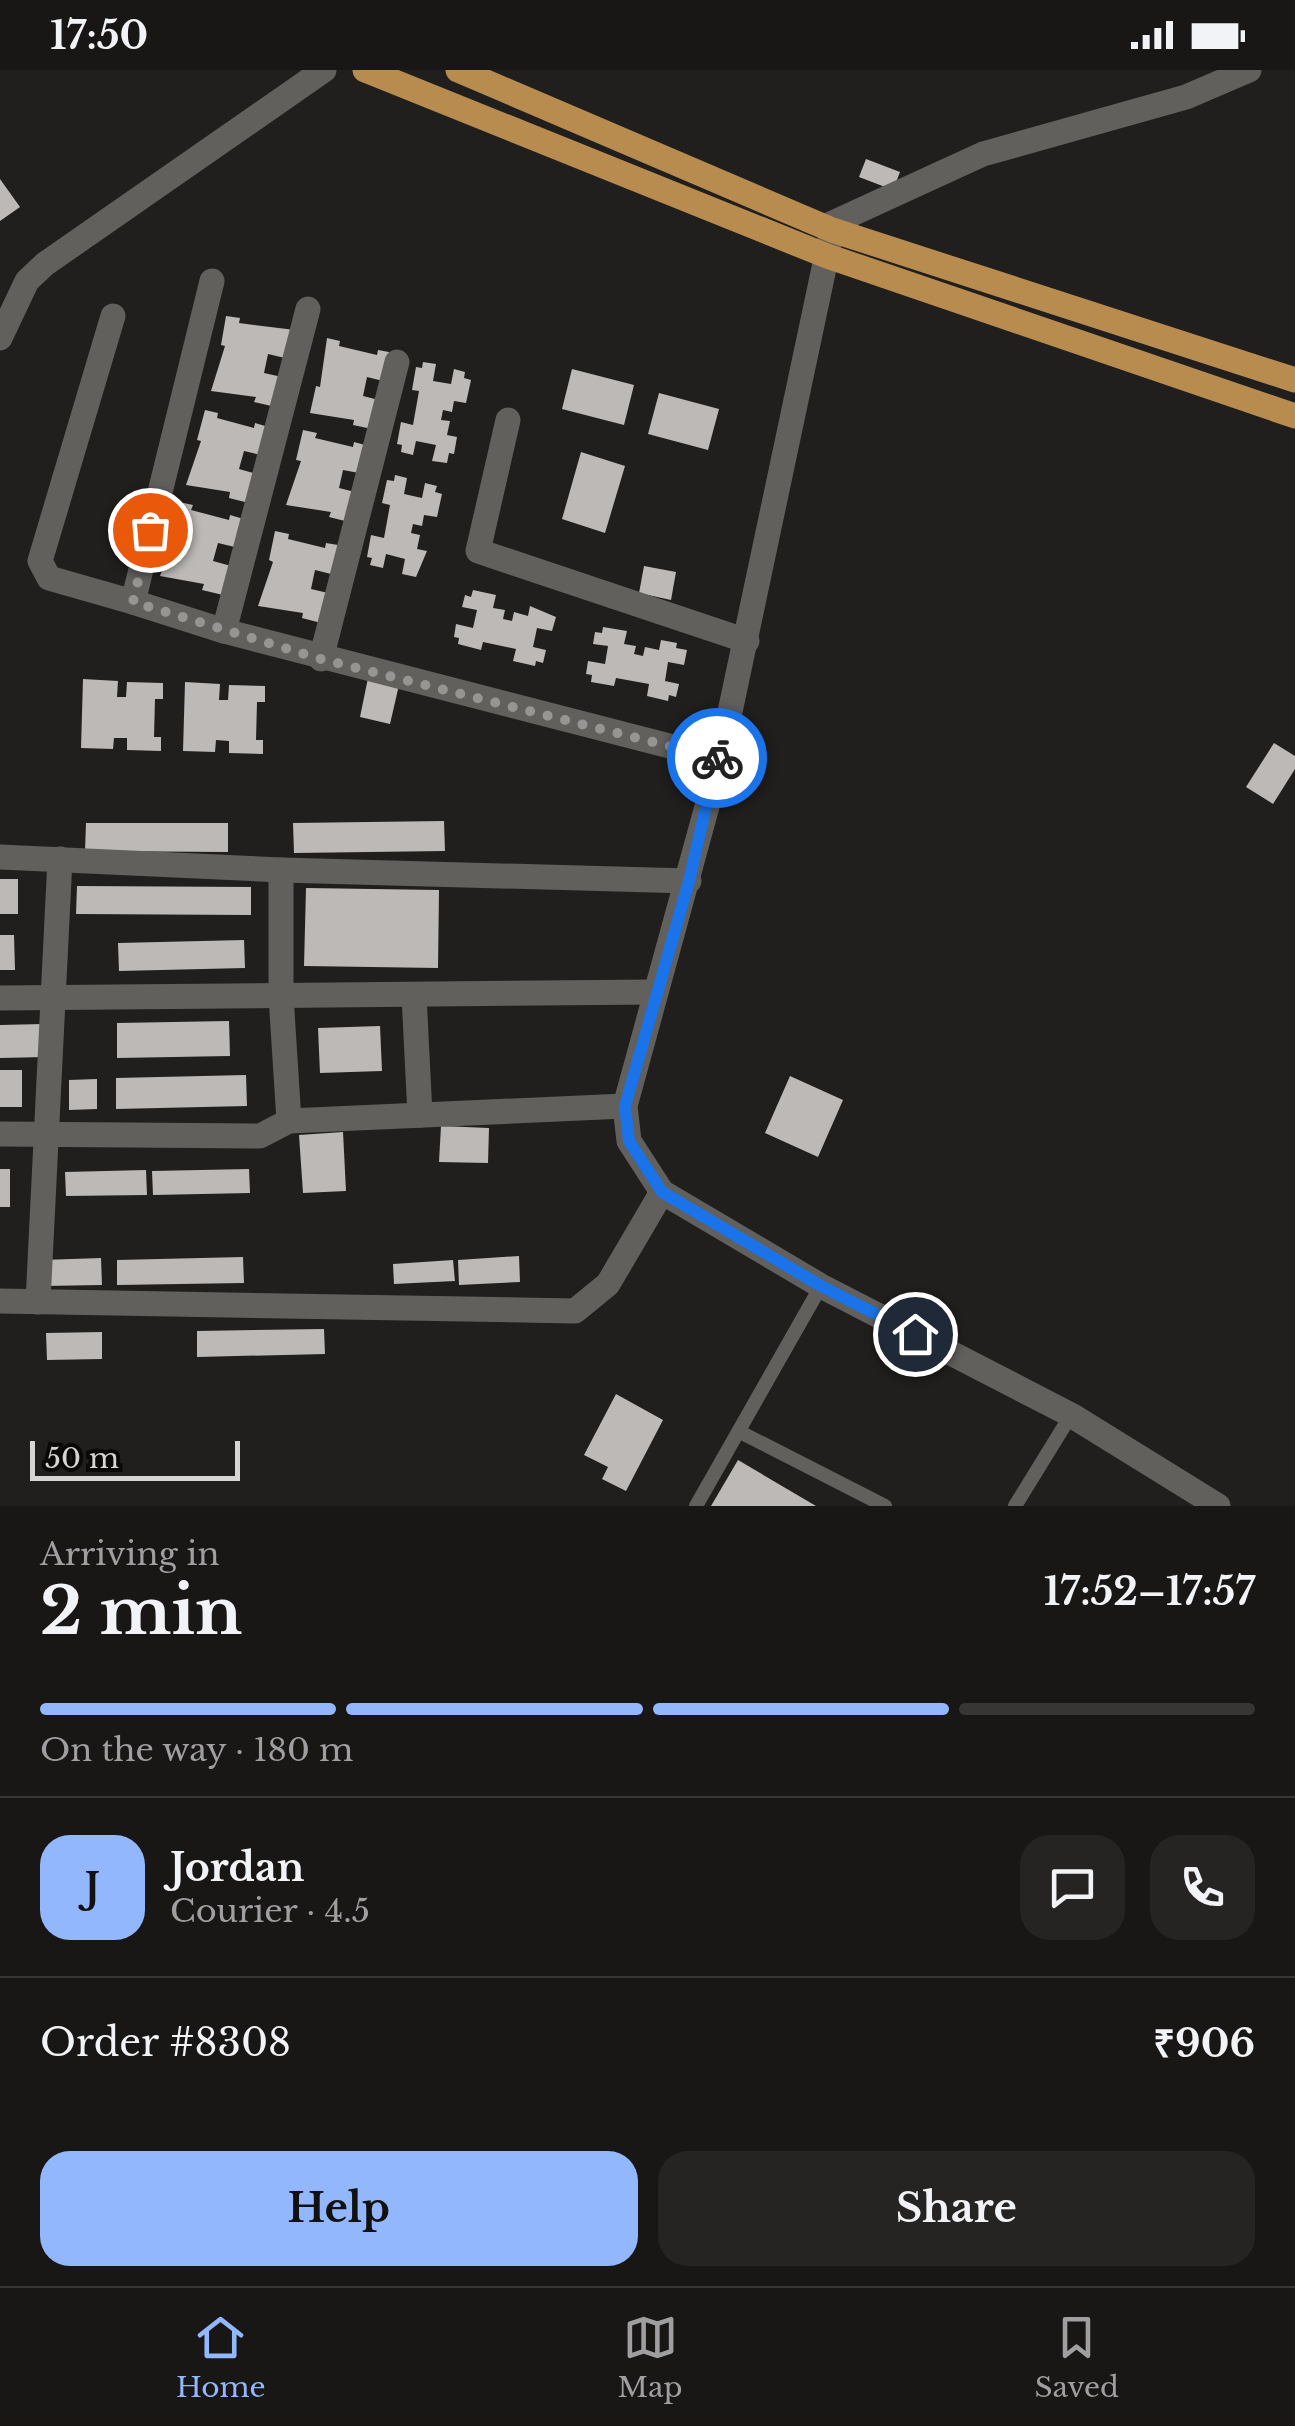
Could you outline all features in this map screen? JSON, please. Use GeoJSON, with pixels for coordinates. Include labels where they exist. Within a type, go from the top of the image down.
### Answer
{"type":"FeatureCollection","features":[{"type":"Feature","properties":{"kind":"main road"},"geometry":{"type":"LineString","coordinates":[[366,70],[828,238],[1295,416]]}},
{"type":"Feature","properties":{"kind":"main road"},"geometry":{"type":"LineString","coordinates":[[458,70],[828,238],[1295,380]]}},
{"type":"Feature","properties":{"kind":"street"},"geometry":{"type":"LineString","coordinates":[[0,338],[27,281],[45,264],[324,70]]}},
{"type":"Feature","properties":{"kind":"street"},"geometry":{"type":"LineString","coordinates":[[1218,1506],[1071,1415],[821,1286],[662,1192],[629,1141],[625,1106],[720,759],[828,238],[984,154],[1186,97],[1248,70]]}},
{"type":"Feature","properties":{"kind":"street"},"geometry":{"type":"LineString","coordinates":[[133,602],[212,281]]}},
{"type":"Feature","properties":{"kind":"street"},"geometry":{"type":"LineString","coordinates":[[224,631],[308,310]]}},
{"type":"Feature","properties":{"kind":"street"},"geometry":{"type":"LineString","coordinates":[[113,316],[40,560],[49,578],[321,659],[720,759]]}},
{"type":"Feature","properties":{"kind":"street"},"geometry":{"type":"LineString","coordinates":[[321,659],[396,362]]}},
{"type":"Feature","properties":{"kind":"street"},"geometry":{"type":"LineString","coordinates":[[508,420],[478,551],[747,641]]}},
{"type":"Feature","properties":{"kind":"street"},"geometry":{"type":"LineString","coordinates":[[0,857],[280,870],[689,881]]}},
{"type":"Feature","properties":{"kind":"street"},"geometry":{"type":"LineString","coordinates":[[38,1302],[60,859]]}},
{"type":"Feature","properties":{"kind":"street"},"geometry":{"type":"LineString","coordinates":[[280,870],[281,996],[289,1121]]}},
{"type":"Feature","properties":{"kind":"street"},"geometry":{"type":"LineString","coordinates":[[0,998],[655,992]]}},
{"type":"Feature","properties":{"kind":"street"},"geometry":{"type":"LineString","coordinates":[[414,994],[420,1115]]}},
{"type":"Feature","properties":{"kind":"street"},"geometry":{"type":"LineString","coordinates":[[0,1134],[260,1136],[289,1121],[625,1106]]}},
{"type":"Feature","properties":{"kind":"street"},"geometry":{"type":"LineString","coordinates":[[0,1301],[575,1312],[608,1284],[662,1192]]}},
{"type":"Feature","properties":{"kind":"lane"},"geometry":{"type":"LineString","coordinates":[[696,1506],[821,1286]]}},
{"type":"Feature","properties":{"kind":"lane"},"geometry":{"type":"LineString","coordinates":[[1015,1506],[1071,1415]]}},
{"type":"Feature","properties":{"kind":"lane"},"geometry":{"type":"LineString","coordinates":[[740,1432],[885,1506]]}},
{"type":"Feature","properties":{"kind":"building"},"geometry":{"type":"Polygon","coordinates":[[[866,159],[900,172],[893,190],[859,177],[866,159]]]}},
{"type":"Feature","properties":{"kind":"building"},"geometry":{"type":"Polygon","coordinates":[[[0,179],[20,207],[0,221],[0,179]]]}},
{"type":"Feature","properties":{"kind":"building"},"geometry":{"type":"Polygon","coordinates":[[[226,316],[240,318],[239,323],[295,330],[289,359],[268,354],[264,373],[282,377],[276,407],[254,402],[256,397],[211,391],[225,346],[221,345],[226,316]]]}},
{"type":"Feature","properties":{"kind":"building"},"geometry":{"type":"Polygon","coordinates":[[[327,338],[340,341],[339,346],[377,355],[378,350],[389,352],[383,381],[367,377],[363,396],[379,400],[372,429],[353,425],[354,420],[310,413],[316,386],[320,387],[327,338]]]}},
{"type":"Feature","properties":{"kind":"building"},"geometry":{"type":"Polygon","coordinates":[[[423,362],[436,364],[433,381],[451,384],[454,369],[465,372],[464,378],[471,380],[466,403],[454,401],[452,412],[443,410],[441,420],[450,421],[447,435],[457,437],[454,454],[449,453],[447,463],[432,461],[436,445],[416,441],[413,455],[401,452],[402,445],[397,444],[401,422],[413,425],[419,391],[412,390],[416,367],[422,368],[423,362]]]}},
{"type":"Feature","properties":{"kind":"building"},"geometry":{"type":"Polygon","coordinates":[[[572,369],[634,385],[624,425],[562,409],[572,369]]]}},
{"type":"Feature","properties":{"kind":"building"},"geometry":{"type":"Polygon","coordinates":[[[659,393],[719,409],[708,450],[648,434],[659,393]]]}},
{"type":"Feature","properties":{"kind":"building"},"geometry":{"type":"Polygon","coordinates":[[[205,410],[218,413],[217,418],[254,428],[255,423],[272,428],[265,456],[244,451],[239,469],[257,474],[249,503],[229,498],[230,492],[186,485],[201,441],[197,440],[205,410]]]}},
{"type":"Feature","properties":{"kind":"building"},"geometry":{"type":"Polygon","coordinates":[[[303,430],[317,433],[315,438],[353,447],[354,442],[365,445],[359,473],[343,470],[339,488],[355,492],[349,522],[329,517],[331,512],[286,505],[301,461],[296,460],[303,430]]]}},
{"type":"Feature","properties":{"kind":"building"},"geometry":{"type":"Polygon","coordinates":[[[581,452],[625,466],[605,533],[562,519],[581,452]]]}},
{"type":"Feature","properties":{"kind":"building"},"geometry":{"type":"Polygon","coordinates":[[[395,475],[407,478],[404,494],[422,498],[425,483],[437,486],[435,492],[442,494],[437,517],[424,515],[422,526],[413,524],[411,533],[420,535],[417,549],[427,551],[416,577],[402,574],[405,559],[386,554],[383,568],[370,565],[372,558],[367,557],[371,535],[384,538],[390,505],[382,503],[387,480],[394,481],[395,475]]]}},
{"type":"Feature","properties":{"kind":"building"},"geometry":{"type":"Polygon","coordinates":[[[179,502],[193,505],[191,510],[229,520],[230,515],[247,520],[239,548],[218,543],[213,561],[231,566],[223,595],[202,590],[204,584],[160,576],[176,532],[172,531],[179,502]]]}},
{"type":"Feature","properties":{"kind":"building"},"geometry":{"type":"Polygon","coordinates":[[[275,531],[289,534],[288,539],[325,548],[326,543],[338,545],[331,574],[315,570],[311,589],[328,593],[321,623],[302,618],[303,613],[258,606],[273,562],[269,560],[275,531]]]}},
{"type":"Feature","properties":{"kind":"building"},"geometry":{"type":"Polygon","coordinates":[[[644,566],[676,572],[671,600],[639,593],[644,566]]]}},
{"type":"Feature","properties":{"kind":"building"},"geometry":{"type":"Polygon","coordinates":[[[473,590],[496,595],[493,608],[505,610],[503,619],[512,621],[514,612],[528,616],[530,606],[556,617],[552,631],[537,628],[533,647],[546,650],[543,663],[536,661],[535,666],[513,661],[516,649],[483,642],[481,650],[458,644],[459,638],[454,637],[456,624],[473,628],[477,610],[462,607],[465,595],[471,597],[473,590]]]}},
{"type":"Feature","properties":{"kind":"building"},"geometry":{"type":"Polygon","coordinates":[[[603,627],[627,631],[624,644],[636,646],[634,654],[643,656],[645,647],[659,650],[661,640],[687,650],[684,665],[668,662],[665,681],[679,684],[676,697],[669,695],[668,701],[647,696],[649,684],[616,678],[614,686],[591,682],[592,675],[586,674],[588,661],[605,664],[608,646],[593,644],[595,632],[602,633],[603,627]]]}},
{"type":"Feature","properties":{"kind":"building"},"geometry":{"type":"Polygon","coordinates":[[[368,678],[399,685],[390,724],[360,717],[368,678]]]}},
{"type":"Feature","properties":{"kind":"building"},"geometry":{"type":"Polygon","coordinates":[[[83,679],[118,681],[117,697],[126,697],[127,682],[163,683],[163,699],[155,699],[154,737],[161,737],[161,751],[127,750],[127,738],[114,738],[113,749],[81,748],[83,679]]]}},
{"type":"Feature","properties":{"kind":"building"},"geometry":{"type":"Polygon","coordinates":[[[185,682],[220,684],[219,700],[228,700],[229,685],[265,686],[265,702],[257,702],[256,740],[263,740],[263,754],[229,753],[229,741],[216,740],[215,752],[183,751],[185,682]]]}},
{"type":"Feature","properties":{"kind":"building"},"geometry":{"type":"Polygon","coordinates":[[[1274,743],[1295,756],[1295,769],[1273,804],[1246,787],[1274,743]]]}},
{"type":"Feature","properties":{"kind":"building"},"geometry":{"type":"Polygon","coordinates":[[[444,821],[445,851],[294,853],[293,823],[444,821]]]}},
{"type":"Feature","properties":{"kind":"building"},"geometry":{"type":"Polygon","coordinates":[[[86,823],[228,823],[228,852],[85,851],[86,823]]]}},
{"type":"Feature","properties":{"kind":"building"},"geometry":{"type":"Polygon","coordinates":[[[0,879],[18,879],[18,914],[0,914],[0,879]]]}},
{"type":"Feature","properties":{"kind":"building"},"geometry":{"type":"Polygon","coordinates":[[[77,886],[251,887],[251,915],[76,914],[77,886]]]}},
{"type":"Feature","properties":{"kind":"building"},"geometry":{"type":"Polygon","coordinates":[[[306,888],[439,890],[438,968],[304,966],[306,888]]]}},
{"type":"Feature","properties":{"kind":"building"},"geometry":{"type":"Polygon","coordinates":[[[0,935],[14,935],[15,970],[0,970],[0,935]]]}},
{"type":"Feature","properties":{"kind":"building"},"geometry":{"type":"Polygon","coordinates":[[[244,940],[245,968],[119,971],[118,943],[244,940]]]}},
{"type":"Feature","properties":{"kind":"building"},"geometry":{"type":"Polygon","coordinates":[[[229,1021],[230,1056],[117,1058],[117,1023],[229,1021]]]}},
{"type":"Feature","properties":{"kind":"building"},"geometry":{"type":"Polygon","coordinates":[[[43,1024],[45,1057],[0,1058],[0,1025],[43,1024]]]}},
{"type":"Feature","properties":{"kind":"building"},"geometry":{"type":"Polygon","coordinates":[[[380,1026],[382,1071],[320,1073],[318,1028],[380,1026]]]}},
{"type":"Feature","properties":{"kind":"building"},"geometry":{"type":"Polygon","coordinates":[[[0,1070],[22,1070],[22,1107],[0,1107],[0,1070]]]}},
{"type":"Feature","properties":{"kind":"building"},"geometry":{"type":"Polygon","coordinates":[[[246,1075],[247,1106],[116,1109],[116,1078],[246,1075]]]}},
{"type":"Feature","properties":{"kind":"building"},"geometry":{"type":"Polygon","coordinates":[[[790,1076],[843,1100],[818,1157],[765,1133],[790,1076]]]}},
{"type":"Feature","properties":{"kind":"building"},"geometry":{"type":"Polygon","coordinates":[[[97,1079],[97,1109],[69,1110],[69,1080],[97,1079]]]}},
{"type":"Feature","properties":{"kind":"building"},"geometry":{"type":"Polygon","coordinates":[[[441,1126],[489,1128],[488,1163],[439,1162],[441,1126]]]}},
{"type":"Feature","properties":{"kind":"building"},"geometry":{"type":"Polygon","coordinates":[[[343,1132],[346,1191],[303,1193],[299,1135],[343,1132]]]}},
{"type":"Feature","properties":{"kind":"building"},"geometry":{"type":"Polygon","coordinates":[[[0,1169],[10,1169],[10,1207],[0,1207],[0,1169]]]}},
{"type":"Feature","properties":{"kind":"building"},"geometry":{"type":"Polygon","coordinates":[[[249,1169],[250,1193],[153,1195],[152,1171],[249,1169]]]}},
{"type":"Feature","properties":{"kind":"building"},"geometry":{"type":"Polygon","coordinates":[[[146,1170],[147,1195],[66,1196],[65,1172],[146,1170]]]}},
{"type":"Feature","properties":{"kind":"building"},"geometry":{"type":"Polygon","coordinates":[[[519,1256],[520,1282],[459,1285],[458,1260],[519,1256]]]}},
{"type":"Feature","properties":{"kind":"building"},"geometry":{"type":"Polygon","coordinates":[[[243,1257],[244,1283],[117,1285],[117,1260],[243,1257]]]}},
{"type":"Feature","properties":{"kind":"building"},"geometry":{"type":"Polygon","coordinates":[[[101,1258],[102,1285],[43,1286],[42,1260],[101,1258]]]}},
{"type":"Feature","properties":{"kind":"building"},"geometry":{"type":"Polygon","coordinates":[[[453,1260],[455,1281],[394,1284],[393,1264],[453,1260]]]}},
{"type":"Feature","properties":{"kind":"building"},"geometry":{"type":"Polygon","coordinates":[[[324,1329],[325,1354],[197,1357],[197,1331],[324,1329]]]}},
{"type":"Feature","properties":{"kind":"building"},"geometry":{"type":"Polygon","coordinates":[[[102,1332],[102,1359],[47,1360],[46,1333],[102,1332]]]}},
{"type":"Feature","properties":{"kind":"building"},"geometry":{"type":"Polygon","coordinates":[[[616,1394],[663,1420],[626,1491],[602,1479],[608,1467],[584,1455],[616,1394]]]}},
{"type":"Feature","properties":{"kind":"building"},"geometry":{"type":"Polygon","coordinates":[[[738,1460],[816,1506],[711,1506],[738,1460]]]}},
{"type":"Feature","properties":{"kind":"way so far"},"geometry":{"type":"LineString","coordinates":[[150,530],[133,602],[321,659],[717,758]]}},
{"type":"Feature","properties":{"kind":"route"},"geometry":{"type":"LineString","coordinates":[[717,758],[720,759],[689,881],[625,1106],[629,1141],[662,1192],[821,1286],[915,1334]]}}]}
